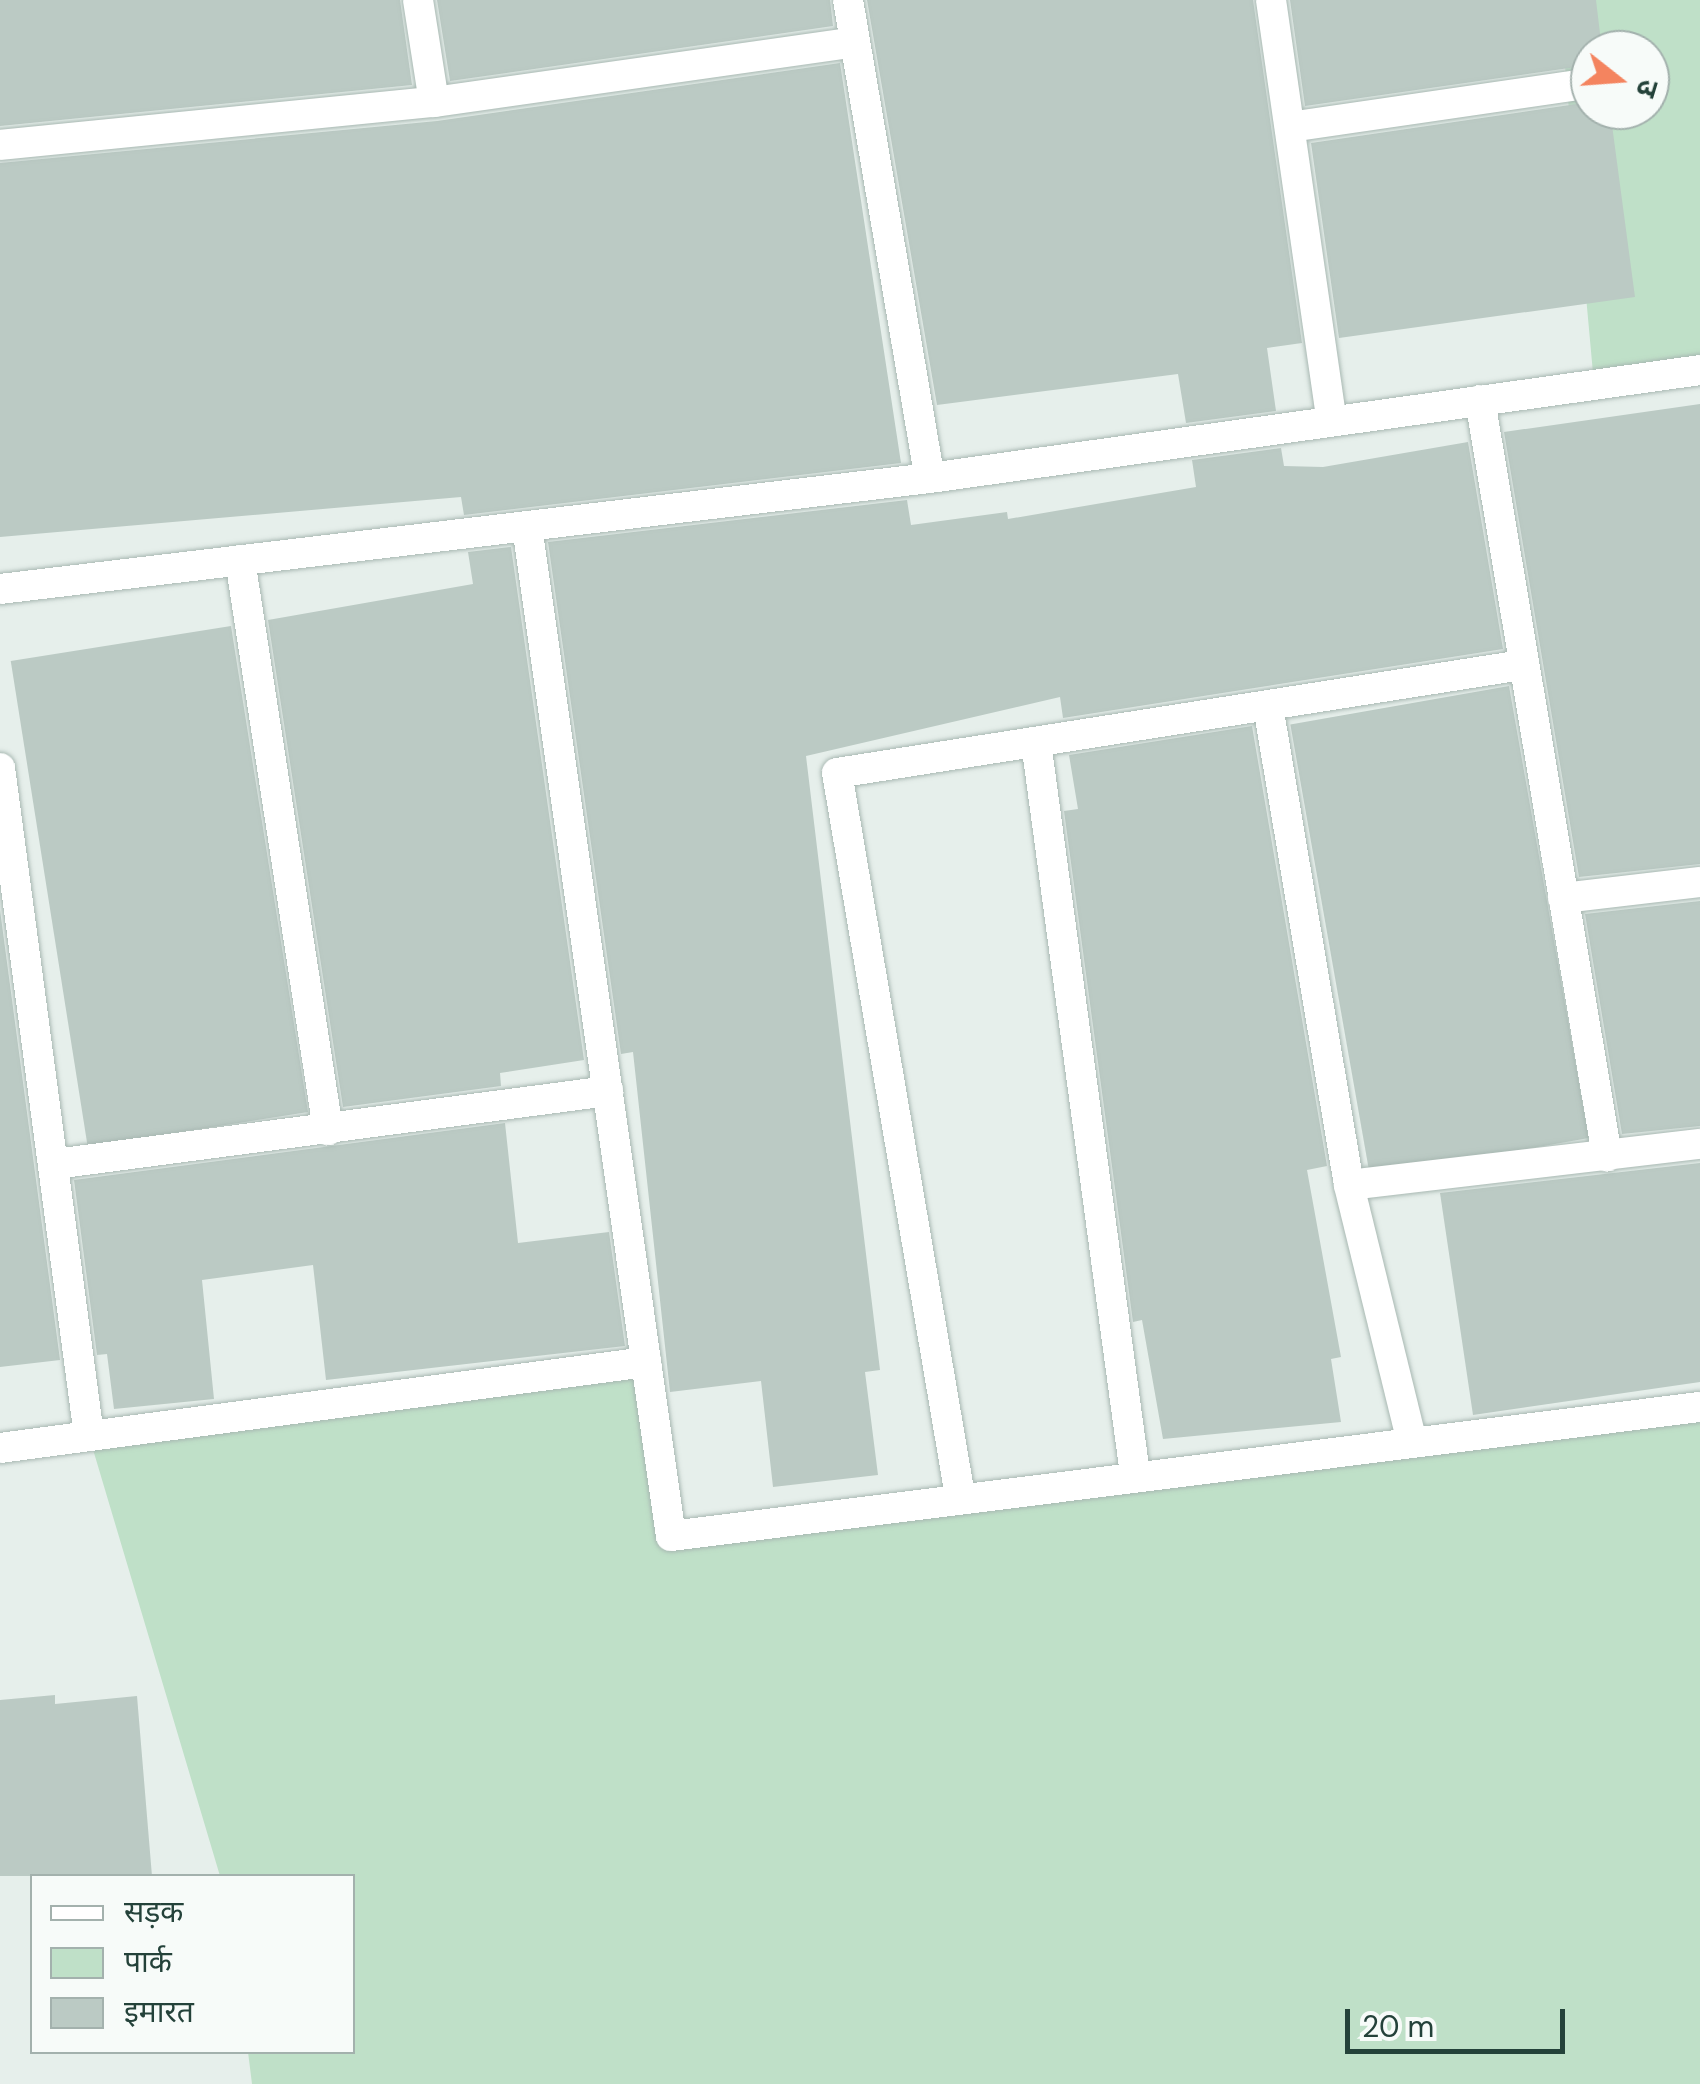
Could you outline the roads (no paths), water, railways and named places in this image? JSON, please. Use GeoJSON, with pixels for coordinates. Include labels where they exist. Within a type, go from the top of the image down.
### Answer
{"type":"FeatureCollection","features":[{"type":"Feature","properties":{"kind":"street"},"geometry":{"type":"LineString","coordinates":[[418,0],[434,102]]}},
{"type":"Feature","properties":{"kind":"street"},"geometry":{"type":"LineString","coordinates":[[848,0],[930,478]]}},
{"type":"Feature","properties":{"kind":"street"},"geometry":{"type":"LineString","coordinates":[[1271,0],[1332,422]]}},
{"type":"Feature","properties":{"kind":"street"},"geometry":{"type":"LineString","coordinates":[[0,145],[434,102],[853,42]]}},
{"type":"Feature","properties":{"kind":"street"},"geometry":{"type":"LineString","coordinates":[[1290,127],[1570,86]]}},
{"type":"Feature","properties":{"kind":"street"},"geometry":{"type":"LineString","coordinates":[[0,588],[930,478],[1700,370]]}},
{"type":"Feature","properties":{"kind":"street"},"geometry":{"type":"LineString","coordinates":[[1480,400],[1607,1156]]}},
{"type":"Feature","properties":{"kind":"street"},"geometry":{"type":"LineString","coordinates":[[527,526],[670,1536],[1412,1438],[1700,1406]]}},
{"type":"Feature","properties":{"kind":"street"},"geometry":{"type":"LineString","coordinates":[[240,560],[328,1130]]}},
{"type":"Feature","properties":{"kind":"street"},"geometry":{"type":"LineString","coordinates":[[960,1496],[837,774],[1522,665]]}},
{"type":"Feature","properties":{"kind":"street"},"geometry":{"type":"LineString","coordinates":[[1268,706],[1349,1185],[1412,1438]]}},
{"type":"Feature","properties":{"kind":"street"},"geometry":{"type":"LineString","coordinates":[[1036,742],[1136,1474]]}},
{"type":"Feature","properties":{"kind":"street"},"geometry":{"type":"LineString","coordinates":[[0,768],[89,1436]]}},
{"type":"Feature","properties":{"kind":"street"},"geometry":{"type":"LineString","coordinates":[[1563,898],[1700,882]]}},
{"type":"Feature","properties":{"kind":"street"},"geometry":{"type":"LineString","coordinates":[[55,1164],[608,1091]]}},
{"type":"Feature","properties":{"kind":"street"},"geometry":{"type":"LineString","coordinates":[[1349,1185],[1700,1144]]}},
{"type":"Feature","properties":{"kind":"street"},"geometry":{"type":"LineString","coordinates":[[0,1448],[646,1362]]}}]}
